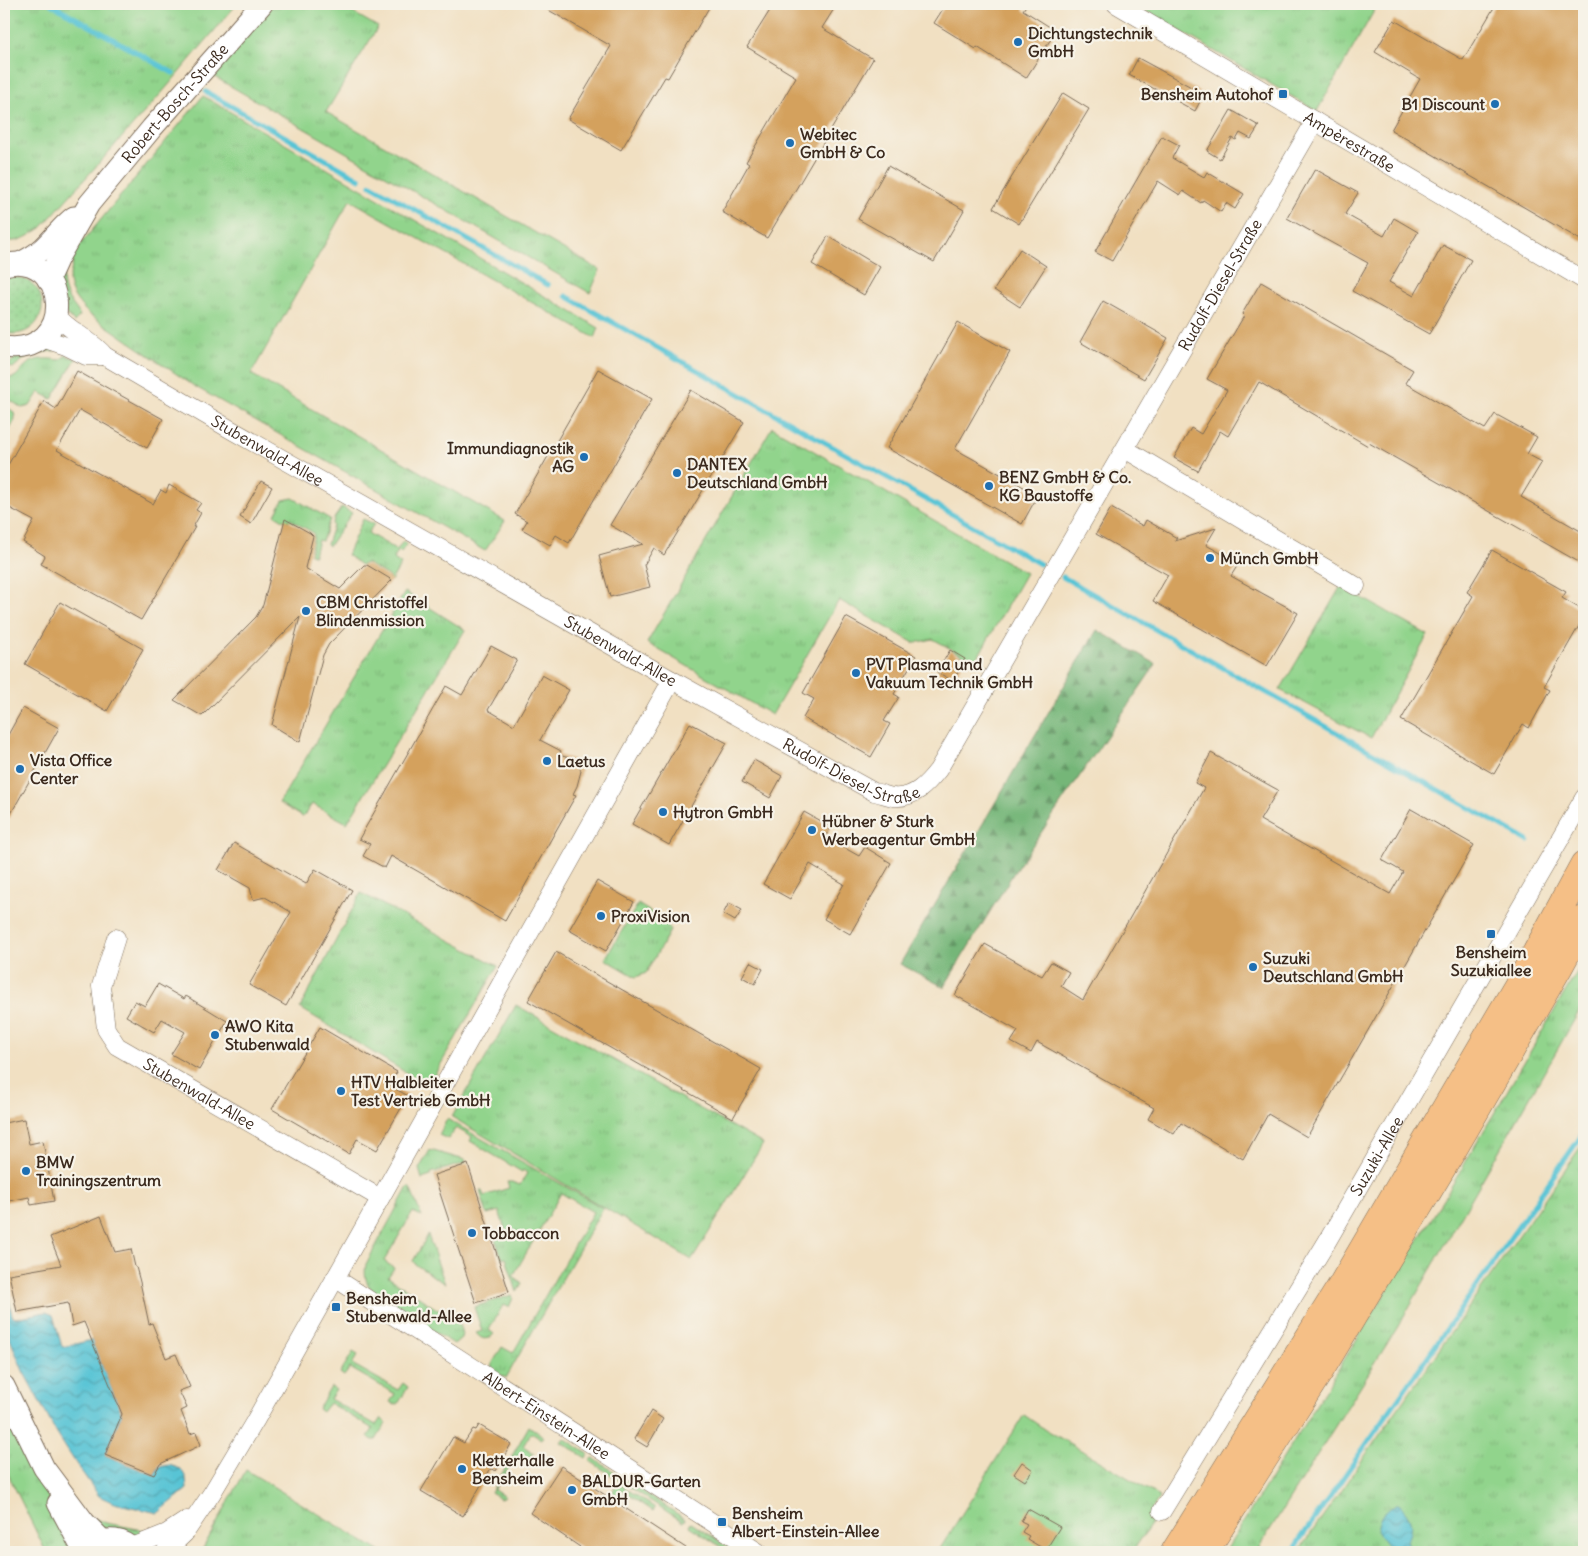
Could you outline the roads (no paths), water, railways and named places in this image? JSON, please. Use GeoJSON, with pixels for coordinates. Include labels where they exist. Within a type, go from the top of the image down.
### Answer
{"type":"FeatureCollection","features":[{"type":"Feature","properties":{"kind":"highway"},"geometry":{"type":"LineString","coordinates":[[1175,1552],[1341,1287],[1526,972],[1584,865]]}},
{"type":"Feature","properties":{"kind":"highway"},"geometry":{"type":"LineString","coordinates":[[1204,1552],[1320,1370],[1455,1145],[1584,920]]}},
{"type":"Feature","properties":{"kind":"street","name":"Robert-Bosch-Straße"},"geometry":{"type":"LineString","coordinates":[[12,264],[31,266],[48,280],[58,258],[89,204],[152,128],[262,4]]}},
{"type":"Feature","properties":{"kind":"street","name":"Ampèrestraße"},"geometry":{"type":"LineString","coordinates":[[1116,4],[1584,280]]}},
{"type":"Feature","properties":{"kind":"street","name":"Rudolf-Diesel-Straße"},"geometry":{"type":"LineString","coordinates":[[672,680],[874,792],[894,797],[910,795],[925,786],[938,770],[1315,122]]}},
{"type":"Feature","properties":{"kind":"street","name":"Robert-Bosch-Straße"},"geometry":{"type":"LineString","coordinates":[[12,264],[35,256],[66,223],[89,204]]}},
{"type":"Feature","properties":{"kind":"street"},"geometry":{"type":"LineString","coordinates":[[8,353],[30,345],[42,338],[51,328],[56,316],[57,303],[55,291],[48,280]]}},
{"type":"Feature","properties":{"kind":"street","name":"Stubenwald-Allee"},"geometry":{"type":"LineString","coordinates":[[56,316],[74,332],[98,346],[105,356],[672,680],[255,1421],[186,1533],[165,1552]]}},
{"type":"Feature","properties":{"kind":"street","name":"Stubenwald-Allee"},"geometry":{"type":"LineString","coordinates":[[42,338],[66,346],[86,356],[105,356]]}},
{"type":"Feature","properties":{"kind":"street"},"geometry":{"type":"LineString","coordinates":[[1125,449],[1356,586]]}},
{"type":"Feature","properties":{"kind":"street","name":"Suzuki-Allee"},"geometry":{"type":"LineString","coordinates":[[1162,1511],[1325,1245],[1584,798]]}},
{"type":"Feature","properties":{"kind":"street","name":"Stubenwald-Allee"},"geometry":{"type":"LineString","coordinates":[[116,938],[101,986],[106,1029],[117,1046],[380,1198]]}},
{"type":"Feature","properties":{"kind":"street","name":"Albert-Einstein-Allee"},"geometry":{"type":"LineString","coordinates":[[335,1278],[758,1552]]}},
{"type":"Feature","properties":{"kind":"street"},"geometry":{"type":"LineString","coordinates":[[4,1386],[44,1468],[57,1501],[84,1552],[91,1545],[102,1540],[124,1542],[134,1550]]}},
{"type":"Feature","properties":{"kind":"street"},"geometry":{"type":"LineString","coordinates":[[44,1468],[85,1522],[102,1540]]}},
{"type":"Feature","properties":{"kind":"street","name":"Stubenwald-Allee"},"geometry":{"type":"LineString","coordinates":[[134,1550],[167,1533],[200,1511]]}},
{"type":"Feature","properties":{"kind":"water"},"geometry":{"type":"Polygon","coordinates":[[[4,1278],[13,1317],[46,1312],[53,1315],[62,1347],[92,1340],[122,1414],[105,1455],[154,1475],[159,1467],[169,1465],[181,1469],[186,1478],[187,1489],[158,1513],[114,1503],[99,1496],[77,1465],[57,1434],[23,1371],[4,1324],[4,1278]]]}},
{"type":"Feature","properties":{"kind":"water"},"geometry":{"type":"Polygon","coordinates":[[[1399,1504],[1409,1517],[1411,1525],[1407,1542],[1412,1552],[1392,1552],[1377,1531],[1383,1514],[1399,1504]]]}},
{"type":"Feature","properties":{"kind":"waterway"},"geometry":{"type":"LineString","coordinates":[[51,4],[173,73]]}},
{"type":"Feature","properties":{"kind":"waterway"},"geometry":{"type":"LineString","coordinates":[[206,92],[360,179]]}},
{"type":"Feature","properties":{"kind":"waterway"},"geometry":{"type":"LineString","coordinates":[[371,185],[548,285]]}},
{"type":"Feature","properties":{"kind":"waterway"},"geometry":{"type":"LineString","coordinates":[[566,296],[1040,564]]}},
{"type":"Feature","properties":{"kind":"waterway"},"geometry":{"type":"LineString","coordinates":[[1063,577],[1528,841]]}},
{"type":"Feature","properties":{"kind":"waterway"},"geometry":{"type":"LineString","coordinates":[[1294,1552],[1299,1541],[1584,1132]]}},
{"type":"Feature","properties":{"kind":"place","name":"Dichtungstechnik GmbH"},"geometry":{"type":"Point","coordinates":[1018,42]}},
{"type":"Feature","properties":{"kind":"place","name":"Bensheim Autohof"},"geometry":{"type":"Point","coordinates":[1283,94]}},
{"type":"Feature","properties":{"kind":"place","name":"B1 Discount"},"geometry":{"type":"Point","coordinates":[1495,104]}},
{"type":"Feature","properties":{"kind":"place","name":"Webitec GmbH & Co"},"geometry":{"type":"Point","coordinates":[790,143]}},
{"type":"Feature","properties":{"kind":"place","name":"Immundiagnostik AG"},"geometry":{"type":"Point","coordinates":[584,457]}},
{"type":"Feature","properties":{"kind":"place","name":"DANTEX Deutschland GmbH"},"geometry":{"type":"Point","coordinates":[677,473]}},
{"type":"Feature","properties":{"kind":"place","name":"BENZ GmbH & Co. KG Baustoffe"},"geometry":{"type":"Point","coordinates":[989,486]}},
{"type":"Feature","properties":{"kind":"place","name":"Münch GmbH"},"geometry":{"type":"Point","coordinates":[1210,558]}},
{"type":"Feature","properties":{"kind":"place","name":"CBM Christoffel Blindenmission"},"geometry":{"type":"Point","coordinates":[306,611]}},
{"type":"Feature","properties":{"kind":"place","name":"PVT Plasma und Vakuum Technik GmbH"},"geometry":{"type":"Point","coordinates":[856,673]}},
{"type":"Feature","properties":{"kind":"place","name":"Laetus"},"geometry":{"type":"Point","coordinates":[547,761]}},
{"type":"Feature","properties":{"kind":"place","name":"Vista Office Center"},"geometry":{"type":"Point","coordinates":[20,769]}},
{"type":"Feature","properties":{"kind":"place","name":"Hytron GmbH"},"geometry":{"type":"Point","coordinates":[663,812]}},
{"type":"Feature","properties":{"kind":"place","name":"Hübner & Sturk Werbeagentur GmbH"},"geometry":{"type":"Point","coordinates":[812,830]}},
{"type":"Feature","properties":{"kind":"place","name":"ProxiVision"},"geometry":{"type":"Point","coordinates":[601,916]}},
{"type":"Feature","properties":{"kind":"place","name":"Bensheim Suzukiallee"},"geometry":{"type":"Point","coordinates":[1491,934]}},
{"type":"Feature","properties":{"kind":"place","name":"Suzuki Deutschland GmbH"},"geometry":{"type":"Point","coordinates":[1253,967]}},
{"type":"Feature","properties":{"kind":"place","name":"AWO Kita Stubenwald"},"geometry":{"type":"Point","coordinates":[215,1035]}},
{"type":"Feature","properties":{"kind":"place","name":"HTV Halbleiter Test Vertrieb GmbH"},"geometry":{"type":"Point","coordinates":[341,1091]}},
{"type":"Feature","properties":{"kind":"place","name":"BMW Trainingszentrum"},"geometry":{"type":"Point","coordinates":[26,1171]}},
{"type":"Feature","properties":{"kind":"place","name":"Tobbaccon"},"geometry":{"type":"Point","coordinates":[472,1233]}},
{"type":"Feature","properties":{"kind":"place","name":"Bensheim Stubenwald-Allee"},"geometry":{"type":"Point","coordinates":[336,1307]}},
{"type":"Feature","properties":{"kind":"place","name":"Kletterhalle Bensheim"},"geometry":{"type":"Point","coordinates":[462,1469]}},
{"type":"Feature","properties":{"kind":"place","name":"BALDUR-Garten GmbH"},"geometry":{"type":"Point","coordinates":[572,1490]}},
{"type":"Feature","properties":{"kind":"place","name":"Bensheim Albert-Einstein-Allee"},"geometry":{"type":"Point","coordinates":[722,1522]}}]}
